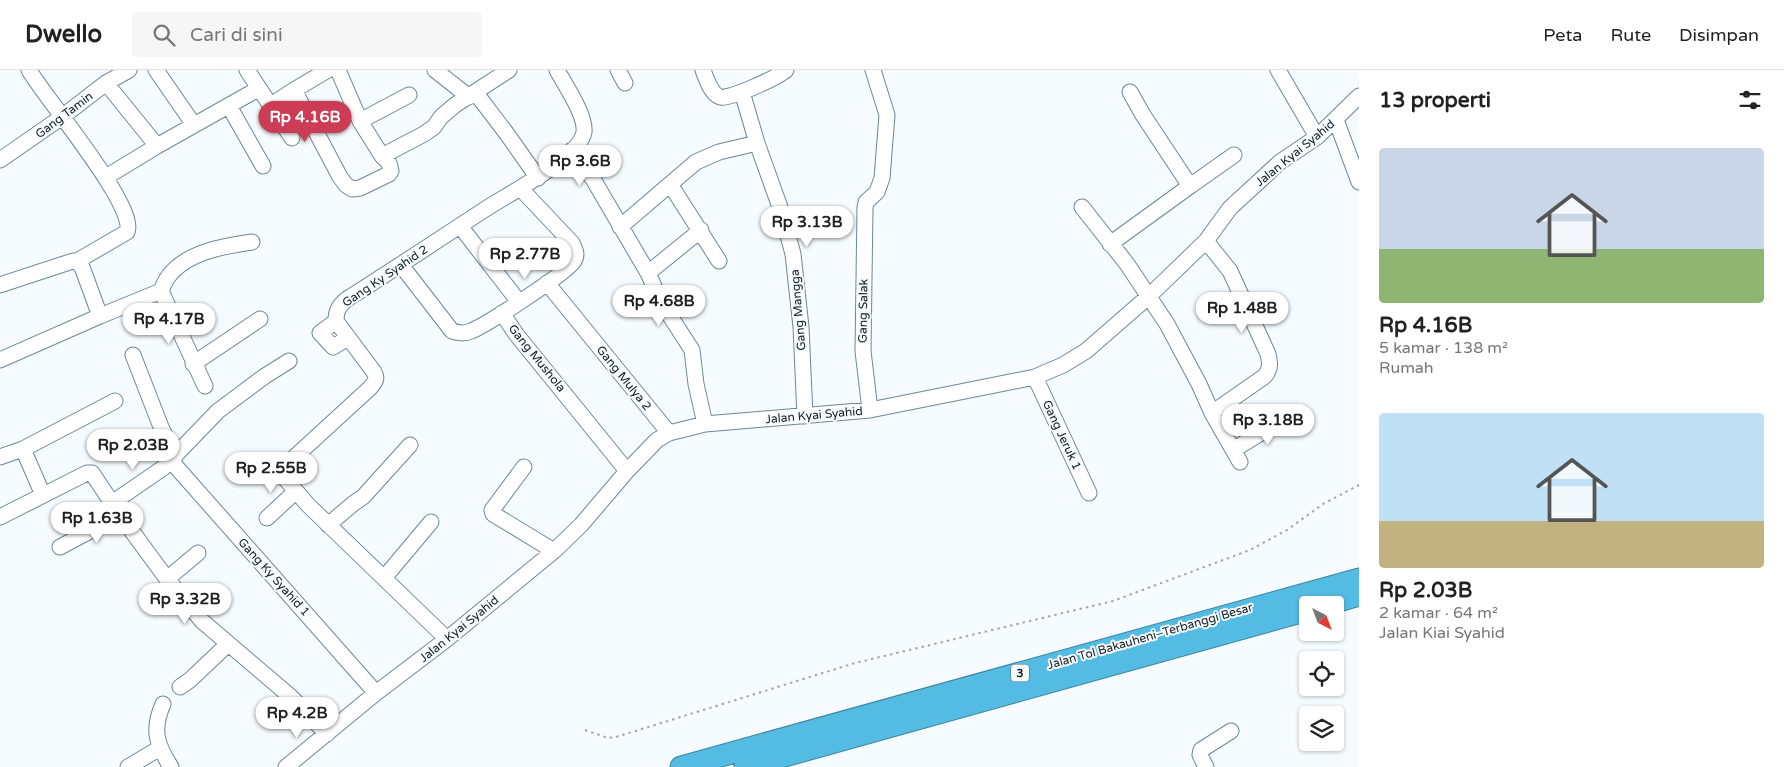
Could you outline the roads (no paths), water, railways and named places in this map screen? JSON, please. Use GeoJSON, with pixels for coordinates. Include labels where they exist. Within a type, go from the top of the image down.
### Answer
{"type":"FeatureCollection","features":[{"type":"Feature","properties":{"kind":"highway","name":"Jalan Tol Bakauheni–Terbanggi Besar"},"geometry":{"type":"LineString","coordinates":[[681,767],[1359,579]]}},
{"type":"Feature","properties":{"kind":"highway"},"geometry":{"type":"LineString","coordinates":[[1344,599],[1359,595]]}},
{"type":"Feature","properties":{"kind":"highway","name":"Jalan Tol Bakauheni–Terbanggi Besar"},"geometry":{"type":"LineString","coordinates":[[745,767],[1299,613]]}},
{"type":"Feature","properties":{"kind":"street"},"geometry":{"type":"LineString","coordinates":[[0,286],[73,260],[78,261],[127,232],[129,228],[126,214],[106,177],[29,70]]}},
{"type":"Feature","properties":{"kind":"street","name":"Gang Tamin"},"geometry":{"type":"LineString","coordinates":[[0,160],[62,117],[106,83],[128,70]]}},
{"type":"Feature","properties":{"kind":"street"},"geometry":{"type":"LineString","coordinates":[[156,70],[194,125]]}},
{"type":"Feature","properties":{"kind":"street"},"geometry":{"type":"LineString","coordinates":[[271,105],[328,70]]}},
{"type":"Feature","properties":{"kind":"street"},"geometry":{"type":"LineString","coordinates":[[294,90],[340,177],[352,189],[360,188],[389,174],[391,167],[360,121],[338,70]]}},
{"type":"Feature","properties":{"kind":"street"},"geometry":{"type":"LineString","coordinates":[[435,70],[472,95],[508,134],[538,178]]}},
{"type":"Feature","properties":{"kind":"street"},"geometry":{"type":"LineString","coordinates":[[382,156],[424,134],[434,127],[449,111],[509,70]]}},
{"type":"Feature","properties":{"kind":"street"},"geometry":{"type":"LineString","coordinates":[[557,70],[583,122],[584,130],[582,137],[572,150],[593,179],[648,273],[657,293],[692,350],[696,384],[705,424]]}},
{"type":"Feature","properties":{"kind":"street"},"geometry":{"type":"LineString","coordinates":[[703,70],[714,93],[719,97],[742,92],[786,70]]}},
{"type":"Feature","properties":{"kind":"street","name":"Gang Salak"},"geometry":{"type":"LineString","coordinates":[[870,410],[863,351],[865,208],[866,202],[877,192],[882,178],[887,115],[873,70]]}},
{"type":"Feature","properties":{"kind":"street"},"geometry":{"type":"LineString","coordinates":[[1278,70],[1317,137]]}},
{"type":"Feature","properties":{"kind":"street"},"geometry":{"type":"LineString","coordinates":[[249,71],[258,89],[271,105],[292,138]]}},
{"type":"Feature","properties":{"kind":"street"},"geometry":{"type":"LineString","coordinates":[[106,83],[156,146]]}},
{"type":"Feature","properties":{"kind":"street"},"geometry":{"type":"LineString","coordinates":[[106,177],[156,146],[258,89]]}},
{"type":"Feature","properties":{"kind":"street","name":"Gang Mangga"},"geometry":{"type":"LineString","coordinates":[[742,92],[756,144],[781,210],[793,254],[801,327],[804,416]]}},
{"type":"Feature","properties":{"kind":"street"},"geometry":{"type":"LineString","coordinates":[[1130,92],[1190,186]]}},
{"type":"Feature","properties":{"kind":"street"},"geometry":{"type":"LineString","coordinates":[[360,121],[409,95]]}},
{"type":"Feature","properties":{"kind":"street","name":"Jalan Kyai Syahid"},"geometry":{"type":"LineString","coordinates":[[286,767],[376,693],[448,639],[554,551],[582,525],[627,471],[657,440],[670,433],[705,424],[870,410],[1035,377],[1063,365],[1086,351],[1148,297],[1206,241],[1230,208],[1280,162],[1317,137],[1359,96]]}},
{"type":"Feature","properties":{"kind":"street"},"geometry":{"type":"LineString","coordinates":[[229,106],[263,166]]}},
{"type":"Feature","properties":{"kind":"street"},"geometry":{"type":"LineString","coordinates":[[1336,120],[1359,182]]}},
{"type":"Feature","properties":{"kind":"street"},"geometry":{"type":"LineString","coordinates":[[620,226],[696,162],[719,152],[756,144]]}},
{"type":"Feature","properties":{"kind":"street","name":"Gang Ky Syahid 2"},"geometry":{"type":"LineString","coordinates":[[448,639],[328,525],[295,492],[282,475],[286,465],[376,381],[374,372],[336,321],[336,311],[347,299],[486,208],[538,178],[572,150]]}},
{"type":"Feature","properties":{"kind":"street"},"geometry":{"type":"LineString","coordinates":[[1110,244],[1234,155]]}},
{"type":"Feature","properties":{"kind":"street"},"geometry":{"type":"LineString","coordinates":[[670,184],[720,261]]}},
{"type":"Feature","properties":{"kind":"street"},"geometry":{"type":"LineString","coordinates":[[521,189],[572,243],[576,250],[574,263],[547,283]]}},
{"type":"Feature","properties":{"kind":"street"},"geometry":{"type":"LineString","coordinates":[[1082,207],[1127,264],[1175,338],[1212,413],[1237,456],[1287,417]]}},
{"type":"Feature","properties":{"kind":"street"},"geometry":{"type":"LineString","coordinates":[[460,226],[519,302]]}},
{"type":"Feature","properties":{"kind":"street"},"geometry":{"type":"LineString","coordinates":[[648,273],[701,230]]}},
{"type":"Feature","properties":{"kind":"street"},"geometry":{"type":"LineString","coordinates":[[1206,241],[1230,271],[1268,354],[1270,364],[1270,370],[1265,376],[1212,413]]}},
{"type":"Feature","properties":{"kind":"street"},"geometry":{"type":"LineString","coordinates":[[0,360],[161,291],[168,277],[183,262],[223,246],[252,242]]}},
{"type":"Feature","properties":{"kind":"street"},"geometry":{"type":"LineString","coordinates":[[78,261],[100,316]]}},
{"type":"Feature","properties":{"kind":"street"},"geometry":{"type":"LineString","coordinates":[[401,265],[452,331],[462,334],[472,331],[502,313]]}},
{"type":"Feature","properties":{"kind":"street","name":"Gang Mushola"},"geometry":{"type":"LineString","coordinates":[[547,283],[502,313],[516,334],[627,471]]}},
{"type":"Feature","properties":{"kind":"street","name":"Gang Mulya 2"},"geometry":{"type":"LineString","coordinates":[[547,283],[670,433]]}},
{"type":"Feature","properties":{"kind":"street"},"geometry":{"type":"LineString","coordinates":[[161,291],[193,364],[205,386]]}},
{"type":"Feature","properties":{"kind":"street"},"geometry":{"type":"LineString","coordinates":[[193,364],[260,319]]}},
{"type":"Feature","properties":{"kind":"street","name":"Gang Ky Syahid 1"},"geometry":{"type":"LineString","coordinates":[[134,356],[173,459],[376,693]]}},
{"type":"Feature","properties":{"kind":"street"},"geometry":{"type":"LineString","coordinates":[[60,547],[116,509],[173,459],[218,411],[265,376],[290,361]]}},
{"type":"Feature","properties":{"kind":"street","name":"Gang Jeruk 1"},"geometry":{"type":"LineString","coordinates":[[1035,377],[1089,493]]}},
{"type":"Feature","properties":{"kind":"street"},"geometry":{"type":"LineString","coordinates":[[0,457],[23,449],[115,401]]}},
{"type":"Feature","properties":{"kind":"street"},"geometry":{"type":"LineString","coordinates":[[328,525],[363,497],[410,445]]}},
{"type":"Feature","properties":{"kind":"street"},"geometry":{"type":"LineString","coordinates":[[23,449],[43,495]]}},
{"type":"Feature","properties":{"kind":"street"},"geometry":{"type":"LineString","coordinates":[[524,467],[492,510],[493,514],[554,551]]}},
{"type":"Feature","properties":{"kind":"street"},"geometry":{"type":"LineString","coordinates":[[0,517],[87,473],[92,473],[167,579],[202,621],[291,697],[327,734]]}},
{"type":"Feature","properties":{"kind":"street"},"geometry":{"type":"LineString","coordinates":[[268,518],[295,492]]}},
{"type":"Feature","properties":{"kind":"street"},"geometry":{"type":"LineString","coordinates":[[384,578],[431,522]]}},
{"type":"Feature","properties":{"kind":"street"},"geometry":{"type":"LineString","coordinates":[[167,579],[198,553]]}},
{"type":"Feature","properties":{"kind":"street"},"geometry":{"type":"LineString","coordinates":[[180,686],[190,680],[228,644]]}},
{"type":"Feature","properties":{"kind":"street"},"geometry":{"type":"LineString","coordinates":[[163,704],[157,717],[156,735],[160,748],[171,767]]}},
{"type":"Feature","properties":{"kind":"street"},"geometry":{"type":"LineString","coordinates":[[1206,767],[1200,755],[1201,750],[1231,730]]}},
{"type":"Feature","properties":{"kind":"street"},"geometry":{"type":"LineString","coordinates":[[128,767],[160,748]]}}]}
